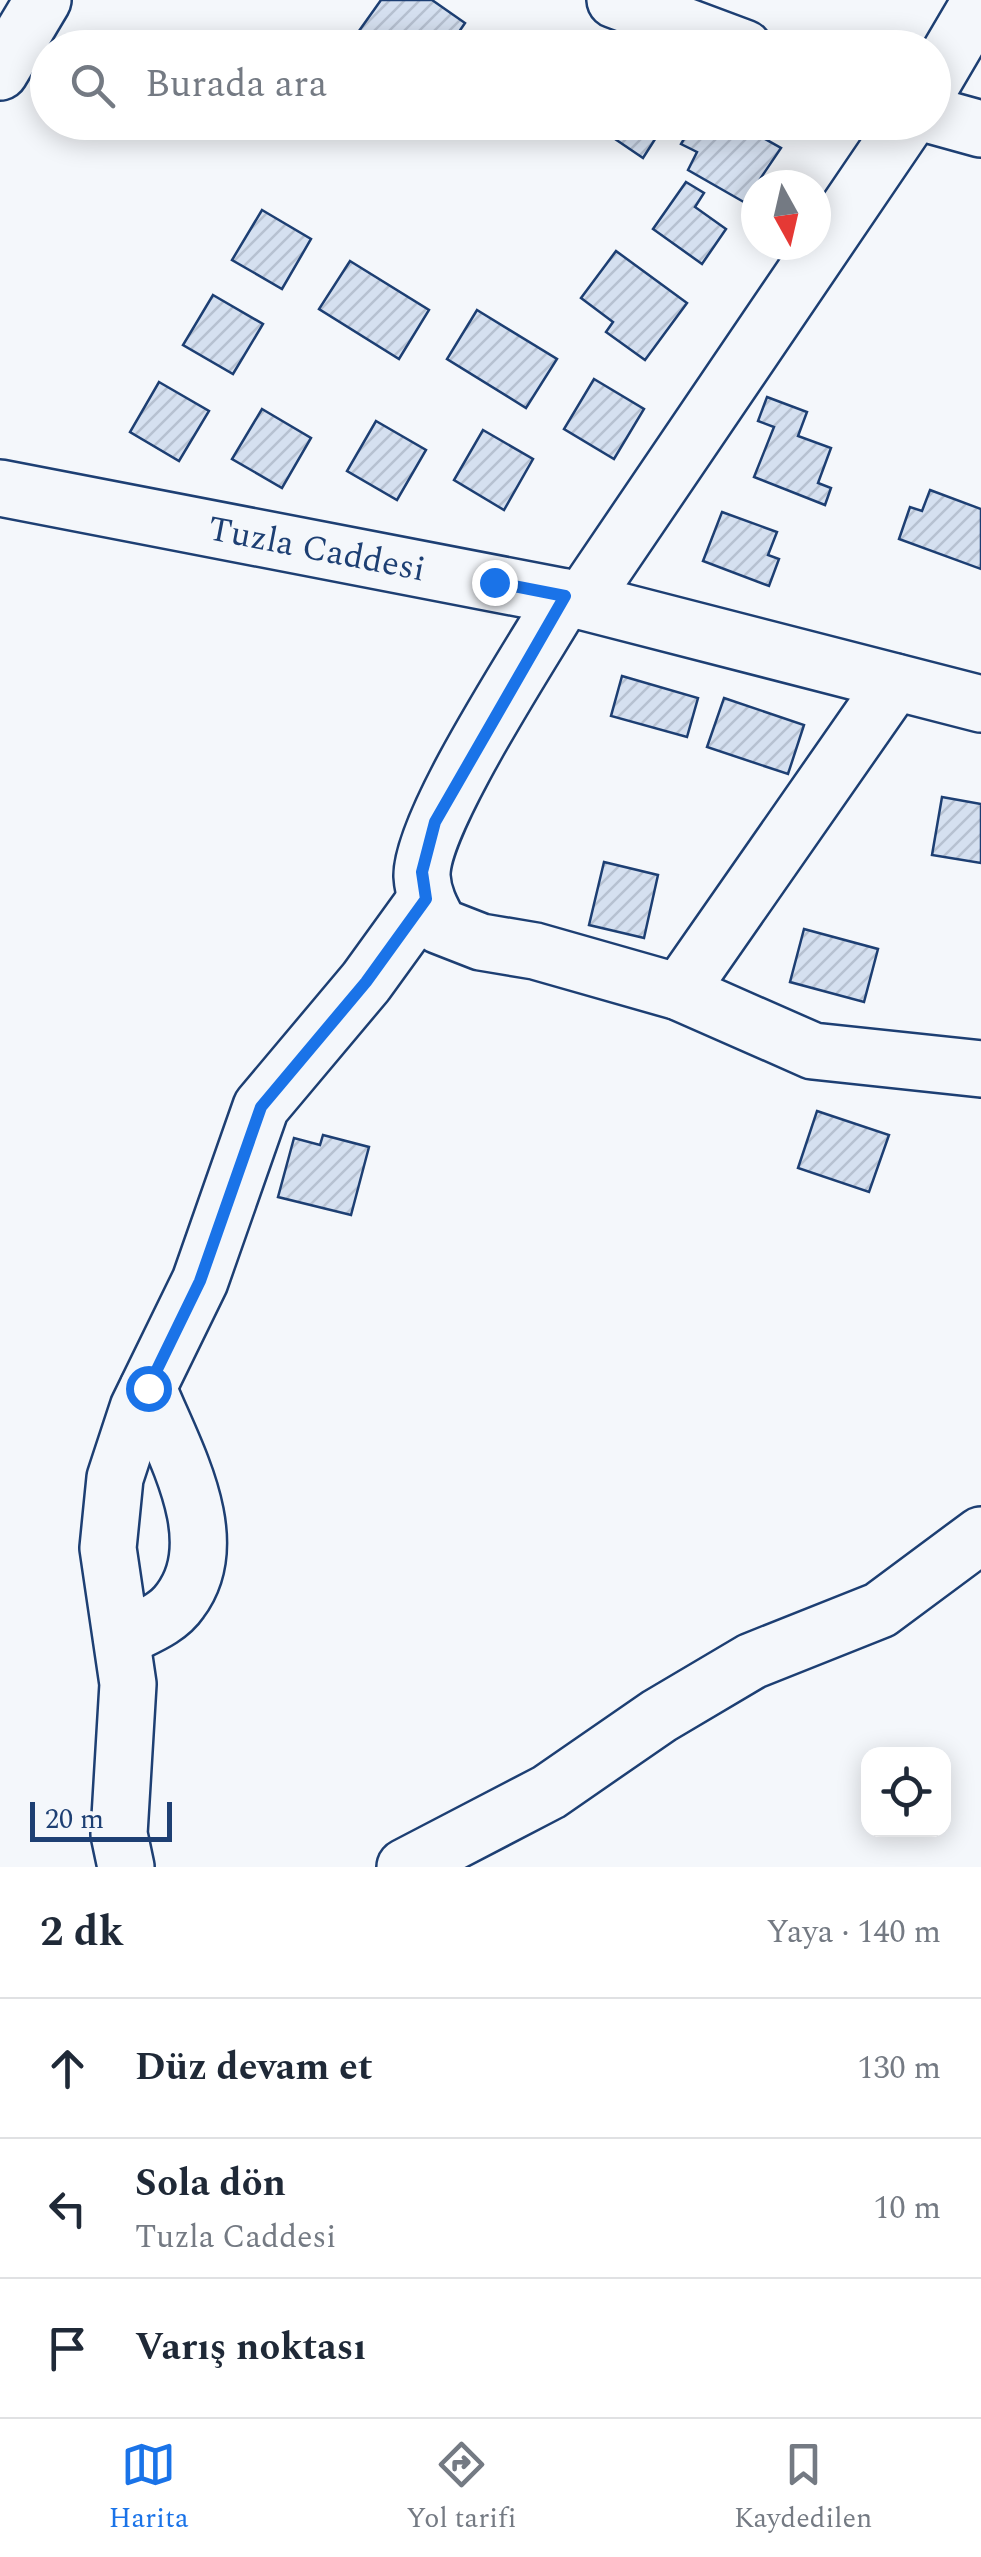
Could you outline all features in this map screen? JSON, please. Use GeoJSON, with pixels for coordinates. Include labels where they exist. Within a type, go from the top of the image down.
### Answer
{"type":"FeatureCollection","features":[{"type":"Feature","properties":{"kind":"street"},"geometry":{"type":"LineString","coordinates":[[0,72],[44,0]]}},
{"type":"Feature","properties":{"kind":"street"},"geometry":{"type":"LineString","coordinates":[[614,0],[695,30]]}},
{"type":"Feature","properties":{"kind":"street"},"geometry":{"type":"LineString","coordinates":[[951,51],[981,0]]}},
{"type":"Feature","properties":{"kind":"street"},"geometry":{"type":"LineString","coordinates":[[951,121],[981,129]]}},
{"type":"Feature","properties":{"kind":"street"},"geometry":{"type":"LineString","coordinates":[[895,140],[574,599],[435,822],[422,872],[426,899],[440,926],[480,942],[534,952],[679,992],[813,1052],[981,1069]]}},
{"type":"Feature","properties":{"kind":"street","name":"Tuzla Caddesi"},"geometry":{"type":"LineString","coordinates":[[0,488],[574,599],[981,704]]}},
{"type":"Feature","properties":{"kind":"street"},"geometry":{"type":"LineString","coordinates":[[679,992],[896,682]]}},
{"type":"Feature","properties":{"kind":"street"},"geometry":{"type":"LineString","coordinates":[[126,1867],[119,1834],[128,1684],[110,1579],[110,1511],[115,1478],[148,1388],[200,1281],[261,1107],[366,982],[426,899]]}},
{"type":"Feature","properties":{"kind":"street"},"geometry":{"type":"LineString","coordinates":[[122,1639],[167,1615],[182,1600],[198,1567],[198,1535],[187,1485],[148,1388]]}},
{"type":"Feature","properties":{"kind":"street"},"geometry":{"type":"LineString","coordinates":[[405,1867],[549,1792],[659,1716],[752,1661],[880,1610],[981,1535]]}},
{"type":"Feature","properties":{"kind":"building"},"geometry":{"type":"Polygon","coordinates":[[[381,0],[432,0],[465,23],[460,30],[360,30],[381,0]]]}},
{"type":"Feature","properties":{"kind":"building"},"geometry":{"type":"Polygon","coordinates":[[[616,140],[654,140],[643,158],[616,140]]]}},
{"type":"Feature","properties":{"kind":"building"},"geometry":{"type":"Polygon","coordinates":[[[683,140],[767,140],[781,148],[766,170],[741,170],[741,200],[688,170],[697,152],[681,144],[683,140]]]}},
{"type":"Feature","properties":{"kind":"building"},"geometry":{"type":"Polygon","coordinates":[[[686,182],[704,193],[695,207],[726,229],[702,264],[653,229],[686,182]]]}},
{"type":"Feature","properties":{"kind":"building"},"geometry":{"type":"Polygon","coordinates":[[[262,210],[311,239],[282,289],[232,260],[262,210]]]}},
{"type":"Feature","properties":{"kind":"building"},"geometry":{"type":"Polygon","coordinates":[[[616,251],[687,303],[645,360],[606,332],[613,322],[581,298],[616,251]]]}},
{"type":"Feature","properties":{"kind":"building"},"geometry":{"type":"Polygon","coordinates":[[[350,261],[429,310],[399,359],[319,309],[350,261]]]}},
{"type":"Feature","properties":{"kind":"building"},"geometry":{"type":"Polygon","coordinates":[[[213,295],[263,324],[233,374],[183,345],[213,295]]]}},
{"type":"Feature","properties":{"kind":"building"},"geometry":{"type":"Polygon","coordinates":[[[477,310],[557,359],[526,408],[447,359],[477,310]]]}},
{"type":"Feature","properties":{"kind":"building"},"geometry":{"type":"Polygon","coordinates":[[[594,379],[644,409],[614,459],[564,429],[594,379]]]}},
{"type":"Feature","properties":{"kind":"building"},"geometry":{"type":"Polygon","coordinates":[[[159,382],[209,411],[179,461],[130,432],[159,382]]]}},
{"type":"Feature","properties":{"kind":"building"},"geometry":{"type":"Polygon","coordinates":[[[767,397],[807,412],[798,436],[831,448],[818,483],[831,488],[825,505],[754,477],[774,427],[758,421],[767,397]]]}},
{"type":"Feature","properties":{"kind":"building"},"geometry":{"type":"Polygon","coordinates":[[[262,409],[311,438],[282,488],[232,459],[262,409]]]}},
{"type":"Feature","properties":{"kind":"building"},"geometry":{"type":"Polygon","coordinates":[[[376,421],[426,450],[397,500],[347,471],[376,421]]]}},
{"type":"Feature","properties":{"kind":"building"},"geometry":{"type":"Polygon","coordinates":[[[483,430],[533,459],[504,510],[454,480],[483,430]]]}},
{"type":"Feature","properties":{"kind":"building"},"geometry":{"type":"Polygon","coordinates":[[[930,490],[981,509],[981,569],[899,539],[910,507],[922,511],[930,490]]]}},
{"type":"Feature","properties":{"kind":"building"},"geometry":{"type":"Polygon","coordinates":[[[722,512],[777,532],[768,555],[779,559],[769,586],[703,561],[722,512]]]}},
{"type":"Feature","properties":{"kind":"building"},"geometry":{"type":"Polygon","coordinates":[[[622,676],[698,698],[687,737],[611,716],[622,676]]]}},
{"type":"Feature","properties":{"kind":"building"},"geometry":{"type":"Polygon","coordinates":[[[724,698],[804,725],[788,774],[707,747],[724,698]]]}},
{"type":"Feature","properties":{"kind":"building"},"geometry":{"type":"Polygon","coordinates":[[[942,797],[981,804],[981,863],[932,855],[942,797]]]}},
{"type":"Feature","properties":{"kind":"building"},"geometry":{"type":"Polygon","coordinates":[[[604,862],[658,875],[644,938],[589,925],[604,862]]]}},
{"type":"Feature","properties":{"kind":"building"},"geometry":{"type":"Polygon","coordinates":[[[804,929],[878,949],[864,1002],[790,982],[804,929]]]}},
{"type":"Feature","properties":{"kind":"building"},"geometry":{"type":"Polygon","coordinates":[[[817,1111],[889,1135],[869,1192],[798,1168],[817,1111]]]}},
{"type":"Feature","properties":{"kind":"building"},"geometry":{"type":"Polygon","coordinates":[[[323,1135],[369,1147],[351,1215],[278,1197],[294,1138],[320,1145],[323,1135]]]}},
{"type":"Feature","properties":{"kind":"route"},"geometry":{"type":"LineString","coordinates":[[148,1388],[200,1281],[261,1107],[366,982],[426,899],[422,872],[435,822],[565,596],[494,582]]}}]}
